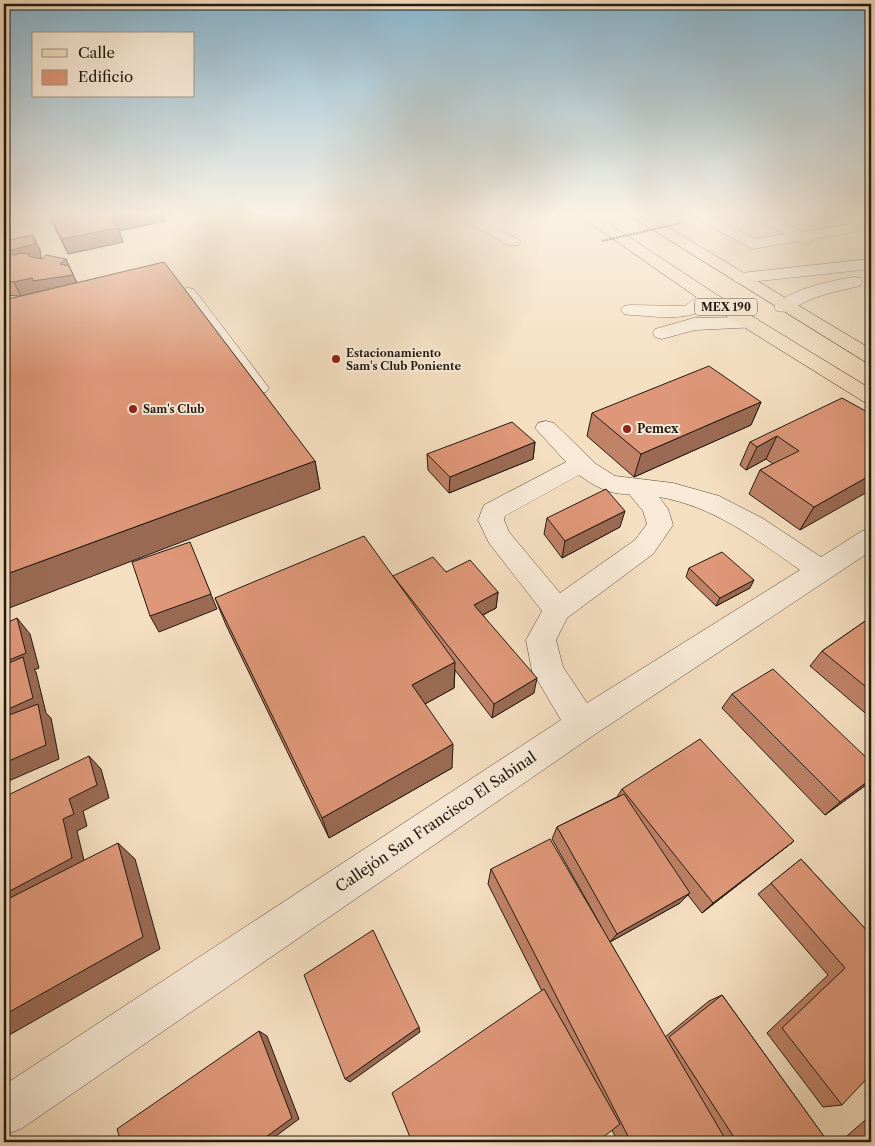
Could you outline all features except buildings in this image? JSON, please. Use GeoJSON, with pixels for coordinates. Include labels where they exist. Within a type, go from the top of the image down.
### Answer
{"type":"FeatureCollection","features":[{"type":"Feature","properties":{"kind":"main road","name":"MEX 190"},"geometry":{"type":"LineString","coordinates":[[663,266],[708,297],[871,398]]}},
{"type":"Feature","properties":{"kind":"main road","name":"MEX 190"},"geometry":{"type":"LineString","coordinates":[[722,266],[783,307],[871,357]]}},
{"type":"Feature","properties":{"kind":"street"},"geometry":{"type":"LineString","coordinates":[[741,278],[844,266]]}},
{"type":"Feature","properties":{"kind":"street"},"geometry":{"type":"LineString","coordinates":[[783,307],[806,293],[822,288],[871,280]]}},
{"type":"Feature","properties":{"kind":"street"},"geometry":{"type":"LineString","coordinates":[[188,293],[272,406]]}},
{"type":"Feature","properties":{"kind":"street"},"geometry":{"type":"LineString","coordinates":[[630,310],[685,311],[694,308],[708,297]]}},
{"type":"Feature","properties":{"kind":"street"},"geometry":{"type":"LineString","coordinates":[[662,333],[694,324],[751,323]]}},
{"type":"Feature","properties":{"kind":"street"},"geometry":{"type":"LineString","coordinates":[[546,428],[582,464],[601,479],[617,486],[636,486],[679,493],[709,502],[742,517],[821,570]]}},
{"type":"Feature","properties":{"kind":"street"},"geometry":{"type":"LineString","coordinates":[[557,610],[498,536],[491,520],[493,511],[582,464]]}},
{"type":"Feature","properties":{"kind":"street"},"geometry":{"type":"LineString","coordinates":[[582,724],[548,671],[541,640],[557,610],[644,547],[660,525],[655,509],[636,486]]}},
{"type":"Feature","properties":{"kind":"street","name":"Callejón San Francisco El Sabinal"},"geometry":{"type":"LineString","coordinates":[[4,1112],[582,724],[871,538]]}},
{"type":"Feature","properties":{"kind":"place","name":"Estacionamiento Sam's Club Poniente"},"geometry":{"type":"Point","coordinates":[336,359]}},
{"type":"Feature","properties":{"kind":"place","name":"Sam's Club"},"geometry":{"type":"Point","coordinates":[133,409]}},
{"type":"Feature","properties":{"kind":"place","name":"Pemex"},"geometry":{"type":"Point","coordinates":[627,429]}}]}
